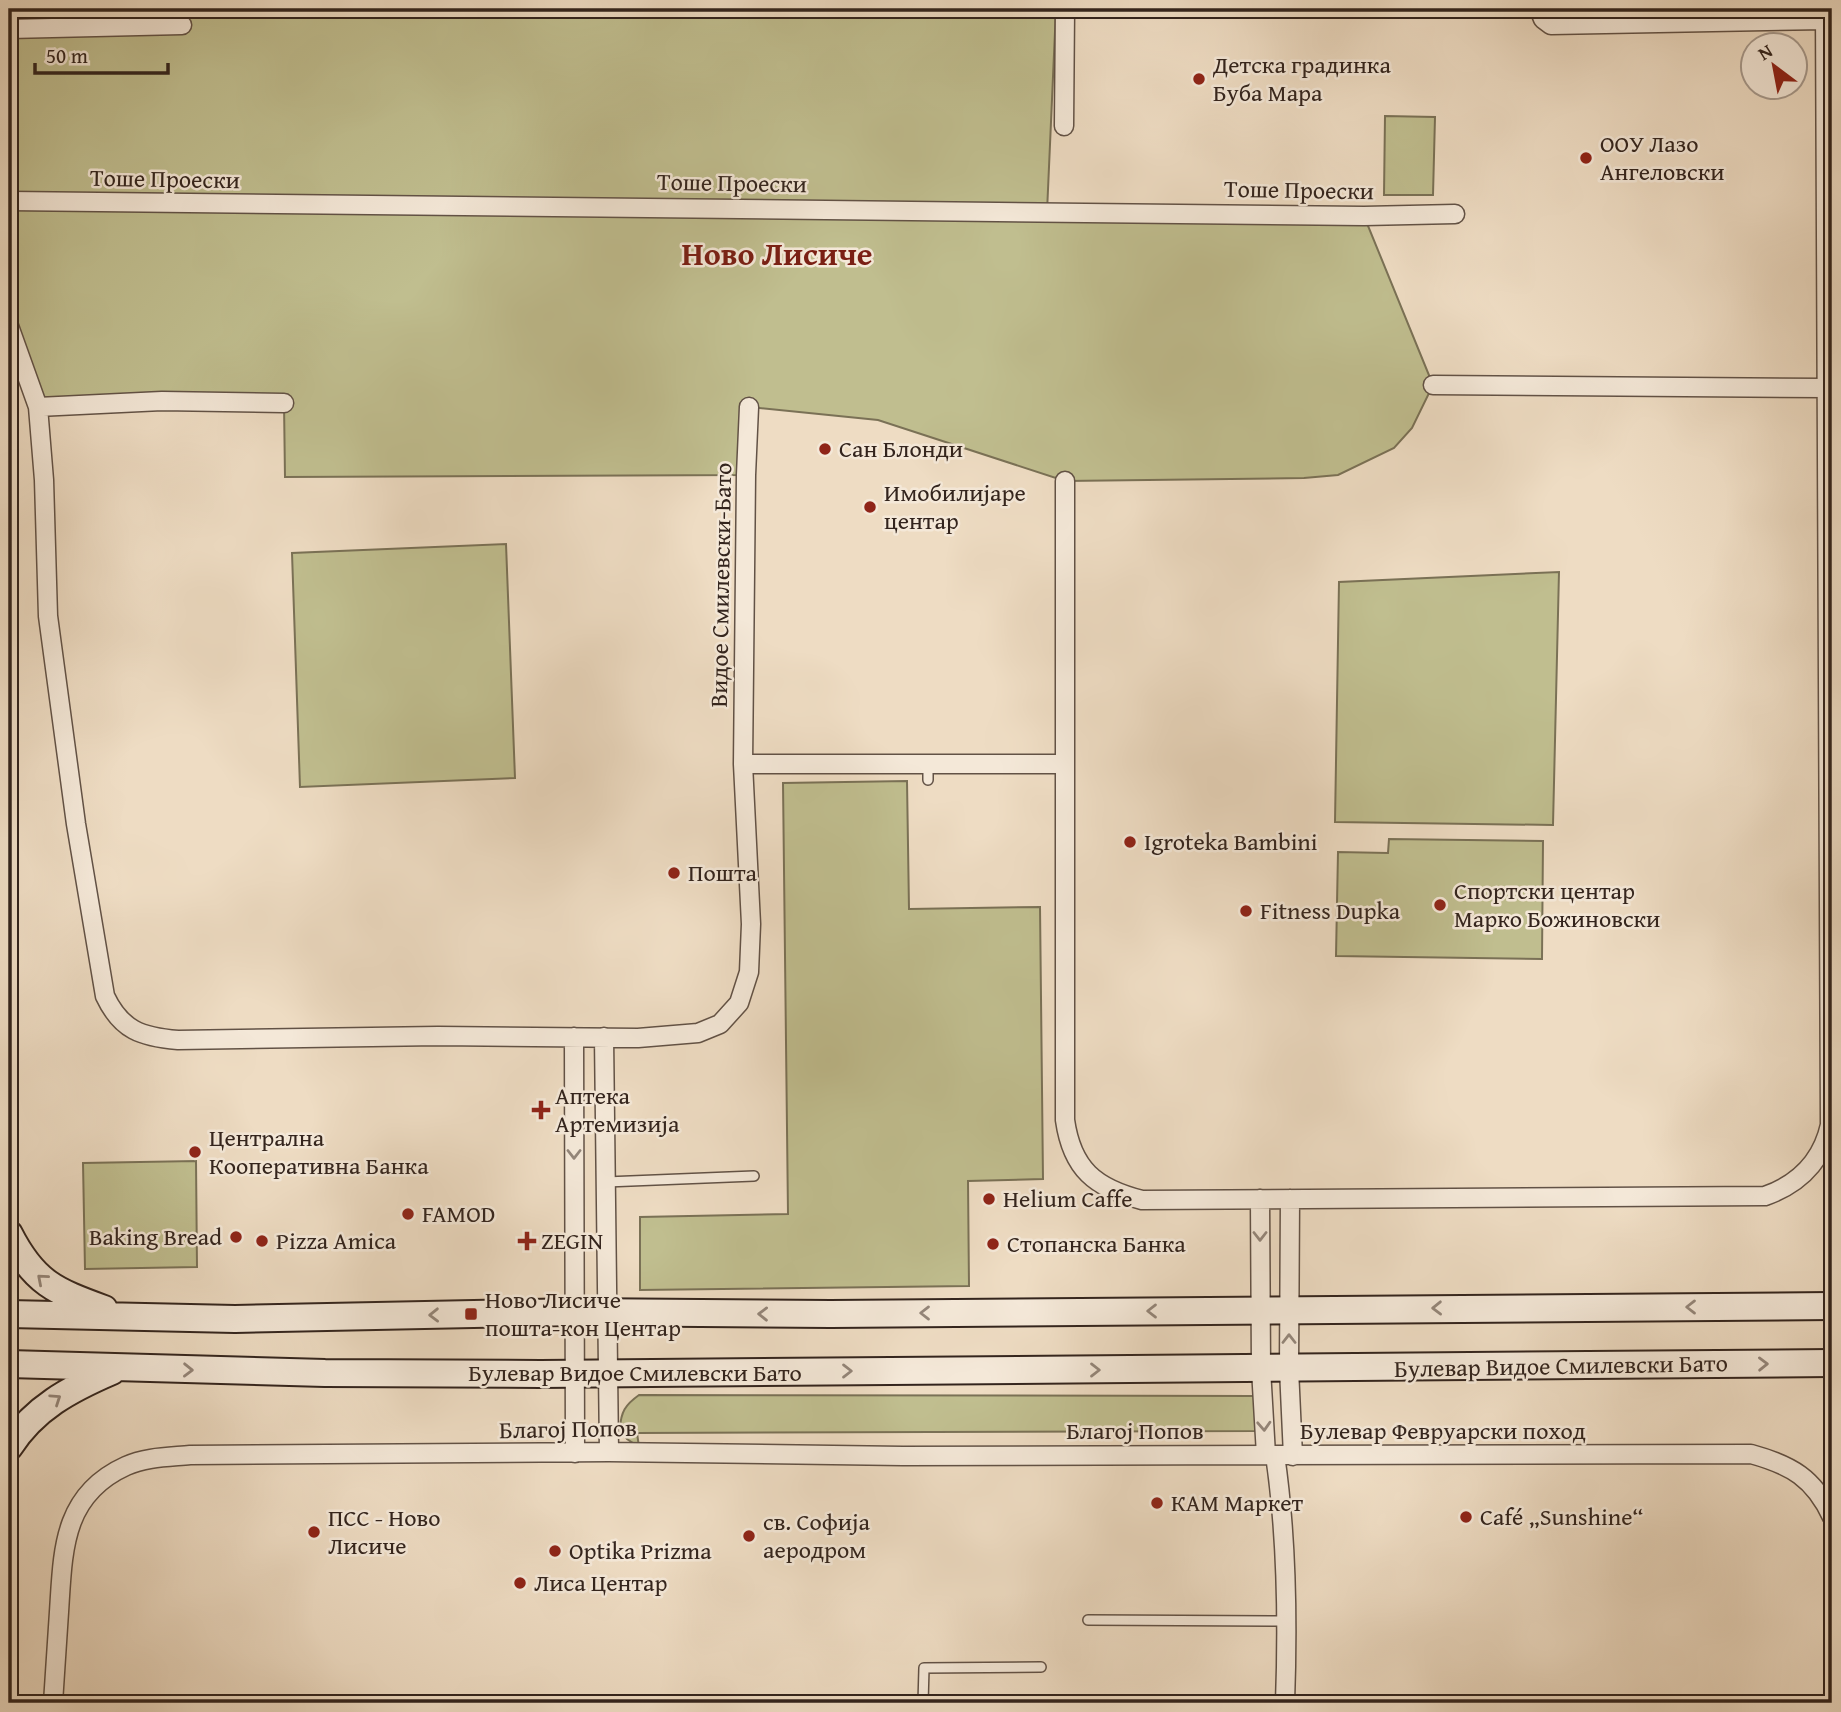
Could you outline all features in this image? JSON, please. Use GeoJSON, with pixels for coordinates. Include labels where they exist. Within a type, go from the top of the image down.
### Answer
{"type":"FeatureCollection","features":[{"type":"Feature","properties":{"kind":"street"},"geometry":{"type":"LineString","coordinates":[[1064,126],[1065,9]]}},
{"type":"Feature","properties":{"kind":"street"},"geometry":{"type":"LineString","coordinates":[[1065,481],[1065,1120],[1068,1137],[1086,1174],[1118,1194],[1142,1200],[1765,1196],[1786,1188],[1803,1175],[1820,1153],[1830,1125],[1830,640],[1825,388],[1825,15],[1551,25],[1543,19],[1539,9]]}},
{"type":"Feature","properties":{"kind":"street"},"geometry":{"type":"LineString","coordinates":[[9,29],[181,25]]}},
{"type":"Feature","properties":{"kind":"street","name":"Тоше Проески"},"geometry":{"type":"LineString","coordinates":[[9,201],[1364,216],[1455,214]]}},
{"type":"Feature","properties":{"kind":"street","name":"Видое Смилевски-Бато"},"geometry":{"type":"LineString","coordinates":[[9,326],[38,407],[44,480],[48,616],[76,824],[104,993],[113,1013],[125,1026],[150,1038],[638,1038],[698,1033],[720,1024],[739,1003],[749,972],[751,924],[743,764],[749,407]]}},
{"type":"Feature","properties":{"kind":"street"},"geometry":{"type":"LineString","coordinates":[[1433,385],[1825,388]]}},
{"type":"Feature","properties":{"kind":"street"},"geometry":{"type":"LineString","coordinates":[[38,407],[162,401],[284,402]]}},
{"type":"Feature","properties":{"kind":"street"},"geometry":{"type":"LineString","coordinates":[[743,764],[928,772],[1065,764]]}},
{"type":"Feature","properties":{"kind":"street"},"geometry":{"type":"LineString","coordinates":[[574,1037],[575,1453]]}},
{"type":"Feature","properties":{"kind":"street"},"geometry":{"type":"LineString","coordinates":[[604,1037],[609,1452]]}},
{"type":"Feature","properties":{"kind":"street"},"geometry":{"type":"LineString","coordinates":[[1260,1199],[1261,1369],[1278,1455]]}},
{"type":"Feature","properties":{"kind":"street"},"geometry":{"type":"LineString","coordinates":[[1278,1455],[1289,1369],[1290,1199]]}},
{"type":"Feature","properties":{"kind":"street"},"geometry":{"type":"LineString","coordinates":[[9,1234],[32,1270],[51,1288],[126,1317]]}},
{"type":"Feature","properties":{"kind":"street"},"geometry":{"type":"LineString","coordinates":[[9,1314],[235,1319],[575,1312],[831,1314],[1832,1306]]}},
{"type":"Feature","properties":{"kind":"street","name":"Булевар Видое Смилевски Бато"},"geometry":{"type":"LineString","coordinates":[[9,1364],[339,1373],[576,1374],[1832,1363]]}},
{"type":"Feature","properties":{"kind":"street"},"geometry":{"type":"LineString","coordinates":[[9,1447],[24,1427],[57,1397],[119,1368]]}},
{"type":"Feature","properties":{"kind":"street","name":"Благој Попов"},"geometry":{"type":"LineString","coordinates":[[53,1703],[65,1538],[79,1504],[108,1475],[128,1464],[151,1459],[190,1455],[609,1452],[948,1456],[1278,1455]]}},
{"type":"Feature","properties":{"kind":"street","name":"Булевар Февруарски поход"},"geometry":{"type":"LineString","coordinates":[[1285,1703],[1283,1509],[1278,1455],[1751,1454],[1792,1468],[1821,1497],[1832,1517]]}},
{"type":"Feature","properties":{"kind":"lane"},"geometry":{"type":"LineString","coordinates":[[605,1182],[754,1176]]}},
{"type":"Feature","properties":{"kind":"lane"},"geometry":{"type":"LineString","coordinates":[[1088,1620],[1286,1621]]}},
{"type":"Feature","properties":{"kind":"lane"},"geometry":{"type":"LineString","coordinates":[[923,1703],[924,1668],[1041,1667]]}},
{"type":"Feature","properties":{"kind":"shaded area"},"geometry":{"type":"Polygon","coordinates":[[[106,9],[1056,9],[1047,212],[1364,216],[1433,385],[1412,428],[1394,448],[1338,475],[1304,478],[1065,481],[878,420],[750,407],[746,475],[285,477],[284,403],[36,399],[9,318],[9,20],[106,9]]]}},
{"type":"Feature","properties":{"kind":"shaded area"},"geometry":{"type":"Polygon","coordinates":[[[1385,116],[1435,117],[1433,195],[1384,195],[1385,116]]]}},
{"type":"Feature","properties":{"kind":"shaded area"},"geometry":{"type":"Polygon","coordinates":[[[506,544],[515,778],[300,787],[292,553],[506,544]]]}},
{"type":"Feature","properties":{"kind":"shaded area"},"geometry":{"type":"Polygon","coordinates":[[[1559,572],[1553,825],[1335,822],[1339,582],[1559,572]]]}},
{"type":"Feature","properties":{"kind":"shaded area"},"geometry":{"type":"Polygon","coordinates":[[[907,781],[909,909],[1040,907],[1043,1179],[968,1181],[969,1286],[640,1290],[640,1217],[788,1214],[783,783],[907,781]]]}},
{"type":"Feature","properties":{"kind":"shaded area","name":"Спортски центар Марко Божиновски"},"geometry":{"type":"Polygon","coordinates":[[[1389,839],[1543,841],[1542,959],[1336,956],[1338,852],[1388,853],[1389,839]]]}},
{"type":"Feature","properties":{"kind":"shaded area"},"geometry":{"type":"Polygon","coordinates":[[[196,1161],[197,1267],[85,1269],[83,1163],[196,1161]]]}},
{"type":"Feature","properties":{"kind":"shaded area"},"geometry":{"type":"Polygon","coordinates":[[[639,1395],[1254,1396],[1258,1418],[1255,1431],[637,1433],[639,1447],[627,1439],[620,1428],[625,1409],[639,1395]]]}},
{"type":"Feature","properties":{"kind":"place","name":"Детска градинка Буба Мара"},"geometry":{"type":"Point","coordinates":[1199,79]}},
{"type":"Feature","properties":{"kind":"place","name":"ООУ Лазо Ангеловски"},"geometry":{"type":"Point","coordinates":[1586,158]}},
{"type":"Feature","properties":{"kind":"place","name":"Сан Блонди"},"geometry":{"type":"Point","coordinates":[825,449]}},
{"type":"Feature","properties":{"kind":"place","name":"Имобилијаре центар"},"geometry":{"type":"Point","coordinates":[870,507]}},
{"type":"Feature","properties":{"kind":"place","name":"Igroteka Bambini"},"geometry":{"type":"Point","coordinates":[1130,842]}},
{"type":"Feature","properties":{"kind":"place","name":"Пошта"},"geometry":{"type":"Point","coordinates":[674,873]}},
{"type":"Feature","properties":{"kind":"place","name":"Спортски центар Марко Божиновски"},"geometry":{"type":"Point","coordinates":[1440,905]}},
{"type":"Feature","properties":{"kind":"place","name":"Fitness Dupka"},"geometry":{"type":"Point","coordinates":[1246,911]}},
{"type":"Feature","properties":{"kind":"place","name":"Аптека Артемизија"},"geometry":{"type":"Point","coordinates":[541,1110]}},
{"type":"Feature","properties":{"kind":"place","name":"Централна Кооперативна Банка"},"geometry":{"type":"Point","coordinates":[195,1152]}},
{"type":"Feature","properties":{"kind":"place","name":"Helium Caffe"},"geometry":{"type":"Point","coordinates":[989,1199]}},
{"type":"Feature","properties":{"kind":"place","name":"FAMOD"},"geometry":{"type":"Point","coordinates":[408,1214]}},
{"type":"Feature","properties":{"kind":"place","name":"Baking Bread"},"geometry":{"type":"Point","coordinates":[236,1237]}},
{"type":"Feature","properties":{"kind":"place","name":"Pizza Amica"},"geometry":{"type":"Point","coordinates":[262,1241]}},
{"type":"Feature","properties":{"kind":"place","name":"ZEGIN"},"geometry":{"type":"Point","coordinates":[527,1241]}},
{"type":"Feature","properties":{"kind":"place","name":"Стопанска Банка"},"geometry":{"type":"Point","coordinates":[993,1244]}},
{"type":"Feature","properties":{"kind":"place","name":"Ново Лисиче пошта-кон Центар"},"geometry":{"type":"Point","coordinates":[471,1314]}},
{"type":"Feature","properties":{"kind":"place","name":"КАМ Маркет"},"geometry":{"type":"Point","coordinates":[1157,1503]}},
{"type":"Feature","properties":{"kind":"place","name":"Café „Sunshine“"},"geometry":{"type":"Point","coordinates":[1466,1517]}},
{"type":"Feature","properties":{"kind":"place","name":"ПСС - Ново Лисиче"},"geometry":{"type":"Point","coordinates":[314,1532]}},
{"type":"Feature","properties":{"kind":"place","name":"св. Софија аеродром"},"geometry":{"type":"Point","coordinates":[749,1536]}},
{"type":"Feature","properties":{"kind":"place","name":"Optika Prizma"},"geometry":{"type":"Point","coordinates":[555,1551]}},
{"type":"Feature","properties":{"kind":"place","name":"Лиса Центар"},"geometry":{"type":"Point","coordinates":[520,1583]}},
{"type":"Feature","properties":{"kind":"district","name":"Ново Лисиче"},"geometry":{"type":"Point","coordinates":[777,254]}}]}
